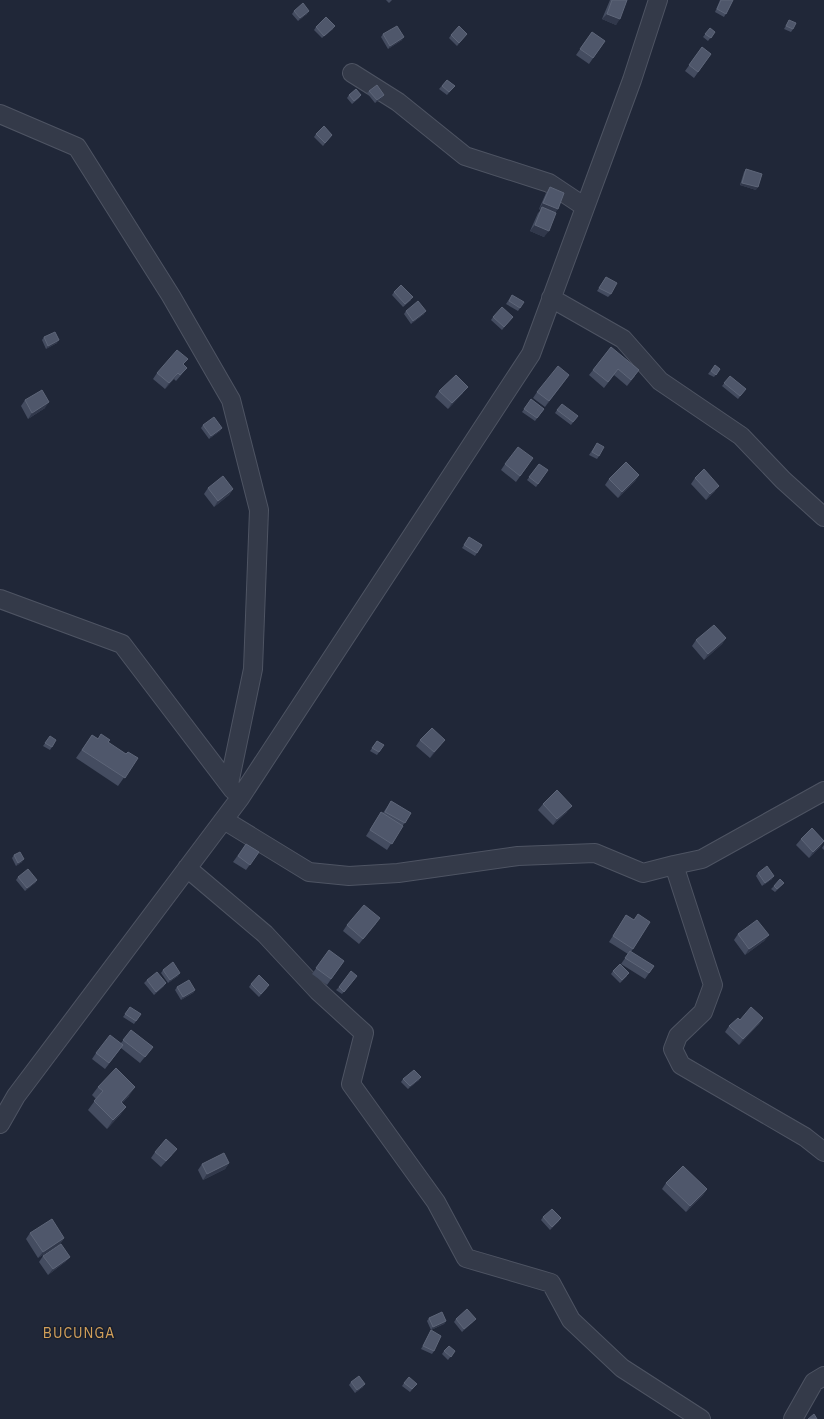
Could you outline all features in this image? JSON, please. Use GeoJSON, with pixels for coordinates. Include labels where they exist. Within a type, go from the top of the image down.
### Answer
{"type":"FeatureCollection","features":[{"type":"Feature","properties":{"kind":"street"},"geometry":{"type":"LineString","coordinates":[[0,1124],[16,1096],[240,798],[531,354],[632,80],[658,0]]}},
{"type":"Feature","properties":{"kind":"street"},"geometry":{"type":"LineString","coordinates":[[352,73],[398,102],[465,156],[549,183],[585,207]]}},
{"type":"Feature","properties":{"kind":"street"},"geometry":{"type":"LineString","coordinates":[[0,114],[77,147],[171,296],[231,400],[259,510],[253,669],[229,784]]}},
{"type":"Feature","properties":{"kind":"street"},"geometry":{"type":"LineString","coordinates":[[552,298],[623,339],[660,381],[741,436],[783,480],[824,517]]}},
{"type":"Feature","properties":{"kind":"street"},"geometry":{"type":"LineString","coordinates":[[0,599],[122,644],[240,798]]}},
{"type":"Feature","properties":{"kind":"street"},"geometry":{"type":"LineString","coordinates":[[224,820],[309,872],[349,876],[398,873],[518,856],[595,854],[643,873],[674,864],[702,859],[824,791]]}},
{"type":"Feature","properties":{"kind":"street"},"geometry":{"type":"LineString","coordinates":[[674,864],[713,986],[703,1012],[678,1036],[673,1049],[681,1065],[805,1137],[824,1152]]}},
{"type":"Feature","properties":{"kind":"street"},"geometry":{"type":"LineString","coordinates":[[187,868],[265,934],[318,991],[364,1033],[351,1084],[436,1202],[466,1258],[551,1283],[571,1320],[622,1368],[701,1419]]}},
{"type":"Feature","properties":{"kind":"street"},"geometry":{"type":"LineString","coordinates":[[793,1419],[814,1382],[824,1376]]}},
{"type":"Feature","properties":{"kind":"building"},"geometry":{"type":"Polygon","coordinates":[[[612,0],[627,0],[620,19],[607,14],[612,0]]]}},
{"type":"Feature","properties":{"kind":"building"},"geometry":{"type":"Polygon","coordinates":[[[721,0],[733,0],[726,14],[717,9],[721,0]]]}},
{"type":"Feature","properties":{"kind":"building"},"geometry":{"type":"Polygon","coordinates":[[[303,3],[309,11],[300,18],[294,11],[303,3]]]}},
{"type":"Feature","properties":{"kind":"building"},"geometry":{"type":"Polygon","coordinates":[[[326,17],[335,26],[324,36],[316,27],[326,17]]]}},
{"type":"Feature","properties":{"kind":"building"},"geometry":{"type":"Polygon","coordinates":[[[789,20],[796,23],[793,29],[786,26],[789,20]]]}},
{"type":"Feature","properties":{"kind":"building"},"geometry":{"type":"Polygon","coordinates":[[[397,26],[404,37],[390,46],[383,34],[397,26]]]}},
{"type":"Feature","properties":{"kind":"building"},"geometry":{"type":"Polygon","coordinates":[[[459,26],[467,34],[459,43],[451,35],[459,26]]]}},
{"type":"Feature","properties":{"kind":"building"},"geometry":{"type":"Polygon","coordinates":[[[710,28],[715,32],[711,38],[705,34],[710,28]]]}},
{"type":"Feature","properties":{"kind":"building"},"geometry":{"type":"Polygon","coordinates":[[[592,32],[605,41],[593,58],[580,49],[592,32]]]}},
{"type":"Feature","properties":{"kind":"building"},"geometry":{"type":"Polygon","coordinates":[[[702,47],[711,54],[698,72],[689,65],[702,47]]]}},
{"type":"Feature","properties":{"kind":"building"},"geometry":{"type":"Polygon","coordinates":[[[447,80],[455,86],[449,92],[442,86],[447,80]]]}},
{"type":"Feature","properties":{"kind":"building"},"geometry":{"type":"Polygon","coordinates":[[[377,85],[384,95],[377,100],[369,91],[377,85]]]}},
{"type":"Feature","properties":{"kind":"building"},"geometry":{"type":"Polygon","coordinates":[[[356,89],[361,95],[354,101],[349,95],[356,89]]]}},
{"type":"Feature","properties":{"kind":"building"},"geometry":{"type":"Polygon","coordinates":[[[324,126],[332,135],[325,143],[316,134],[324,126]]]}},
{"type":"Feature","properties":{"kind":"building"},"geometry":{"type":"Polygon","coordinates":[[[746,169],[762,174],[758,187],[742,183],[746,169]]]}},
{"type":"Feature","properties":{"kind":"building"},"geometry":{"type":"Polygon","coordinates":[[[550,187],[564,193],[558,209],[543,203],[550,187]]]}},
{"type":"Feature","properties":{"kind":"building"},"geometry":{"type":"Polygon","coordinates":[[[542,207],[556,213],[549,231],[535,225],[542,207]]]}},
{"type":"Feature","properties":{"kind":"building"},"geometry":{"type":"Polygon","coordinates":[[[606,277],[617,283],[611,294],[599,288],[606,277]]]}},
{"type":"Feature","properties":{"kind":"building"},"geometry":{"type":"Polygon","coordinates":[[[401,285],[413,297],[405,304],[394,292],[401,285]]]}},
{"type":"Feature","properties":{"kind":"building"},"geometry":{"type":"Polygon","coordinates":[[[512,295],[524,302],[520,308],[509,301],[512,295]]]}},
{"type":"Feature","properties":{"kind":"building"},"geometry":{"type":"Polygon","coordinates":[[[418,301],[426,311],[413,321],[406,311],[418,301]]]}},
{"type":"Feature","properties":{"kind":"building"},"geometry":{"type":"Polygon","coordinates":[[[502,307],[513,317],[504,327],[493,317],[502,307]]]}},
{"type":"Feature","properties":{"kind":"building"},"geometry":{"type":"Polygon","coordinates":[[[55,332],[59,340],[48,346],[44,337],[55,332]]]}},
{"type":"Feature","properties":{"kind":"building"},"geometry":{"type":"Polygon","coordinates":[[[611,347],[639,370],[631,380],[618,369],[608,382],[593,370],[611,347]]]}},
{"type":"Feature","properties":{"kind":"building"},"geometry":{"type":"Polygon","coordinates":[[[177,350],[188,359],[183,364],[187,368],[180,375],[178,373],[169,383],[157,373],[177,350]]]}},
{"type":"Feature","properties":{"kind":"building"},"geometry":{"type":"Polygon","coordinates":[[[715,365],[720,369],[716,375],[711,371],[715,365]]]}},
{"type":"Feature","properties":{"kind":"building"},"geometry":{"type":"Polygon","coordinates":[[[558,366],[569,375],[549,401],[537,392],[558,366]]]}},
{"type":"Feature","properties":{"kind":"building"},"geometry":{"type":"Polygon","coordinates":[[[456,375],[468,387],[452,403],[439,391],[456,375]]]}},
{"type":"Feature","properties":{"kind":"building"},"geometry":{"type":"Polygon","coordinates":[[[730,376],[746,389],[740,396],[724,383],[730,376]]]}},
{"type":"Feature","properties":{"kind":"building"},"geometry":{"type":"Polygon","coordinates":[[[42,390],[49,402],[32,413],[25,400],[42,390]]]}},
{"type":"Feature","properties":{"kind":"building"},"geometry":{"type":"Polygon","coordinates":[[[531,399],[544,409],[537,418],[524,409],[531,399]]]}},
{"type":"Feature","properties":{"kind":"building"},"geometry":{"type":"Polygon","coordinates":[[[562,404],[578,416],[573,422],[557,410],[562,404]]]}},
{"type":"Feature","properties":{"kind":"building"},"geometry":{"type":"Polygon","coordinates":[[[214,417],[222,428],[211,436],[203,425],[214,417]]]}},
{"type":"Feature","properties":{"kind":"building"},"geometry":{"type":"Polygon","coordinates":[[[597,443],[604,447],[599,456],[592,452],[597,443]]]}},
{"type":"Feature","properties":{"kind":"building"},"geometry":{"type":"Polygon","coordinates":[[[518,447],[533,458],[520,476],[505,464],[518,447]]]}},
{"type":"Feature","properties":{"kind":"building"},"geometry":{"type":"Polygon","coordinates":[[[626,462],[639,475],[622,492],[609,479],[626,462]]]}},
{"type":"Feature","properties":{"kind":"building"},"geometry":{"type":"Polygon","coordinates":[[[539,464],[548,470],[538,484],[529,477],[539,464]]]}},
{"type":"Feature","properties":{"kind":"building"},"geometry":{"type":"Polygon","coordinates":[[[704,469],[719,486],[710,494],[695,478],[704,469]]]}},
{"type":"Feature","properties":{"kind":"building"},"geometry":{"type":"Polygon","coordinates":[[[223,476],[233,489],[218,501],[208,488],[223,476]]]}},
{"type":"Feature","properties":{"kind":"building"},"geometry":{"type":"Polygon","coordinates":[[[469,537],[482,545],[477,553],[464,545],[469,537]]]}},
{"type":"Feature","properties":{"kind":"building"},"geometry":{"type":"Polygon","coordinates":[[[714,625],[726,638],[708,654],[696,640],[714,625]]]}},
{"type":"Feature","properties":{"kind":"building"},"geometry":{"type":"Polygon","coordinates":[[[432,728],[445,740],[434,752],[420,740],[432,728]]]}},
{"type":"Feature","properties":{"kind":"building"},"geometry":{"type":"Polygon","coordinates":[[[101,734],[110,740],[108,742],[126,754],[128,752],[138,758],[125,778],[82,750],[92,735],[98,739],[101,734]]]}},
{"type":"Feature","properties":{"kind":"building"},"geometry":{"type":"Polygon","coordinates":[[[50,736],[56,740],[52,747],[45,743],[50,736]]]}},
{"type":"Feature","properties":{"kind":"building"},"geometry":{"type":"Polygon","coordinates":[[[377,741],[384,745],[379,752],[372,748],[377,741]]]}},
{"type":"Feature","properties":{"kind":"building"},"geometry":{"type":"Polygon","coordinates":[[[557,790],[572,806],[557,819],[543,804],[557,790]]]}},
{"type":"Feature","properties":{"kind":"building"},"geometry":{"type":"Polygon","coordinates":[[[391,801],[411,813],[405,823],[385,812],[391,801]]]}},
{"type":"Feature","properties":{"kind":"building"},"geometry":{"type":"Polygon","coordinates":[[[381,812],[403,826],[392,844],[370,830],[381,812]]]}},
{"type":"Feature","properties":{"kind":"building"},"geometry":{"type":"Polygon","coordinates":[[[812,828],[824,841],[813,852],[801,839],[812,828]]]}},
{"type":"Feature","properties":{"kind":"building"},"geometry":{"type":"Polygon","coordinates":[[[246,844],[259,852],[250,865],[238,856],[246,844]]]}},
{"type":"Feature","properties":{"kind":"building"},"geometry":{"type":"Polygon","coordinates":[[[20,852],[24,859],[18,863],[14,855],[20,852]]]}},
{"type":"Feature","properties":{"kind":"building"},"geometry":{"type":"Polygon","coordinates":[[[767,866],[774,876],[765,883],[758,873],[767,866]]]}},
{"type":"Feature","properties":{"kind":"building"},"geometry":{"type":"Polygon","coordinates":[[[28,869],[37,880],[27,888],[18,877],[28,869]]]}},
{"type":"Feature","properties":{"kind":"building"},"geometry":{"type":"Polygon","coordinates":[[[780,879],[784,883],[777,889],[774,886],[780,879]]]}},
{"type":"Feature","properties":{"kind":"building"},"geometry":{"type":"Polygon","coordinates":[[[364,905],[380,918],[363,939],[347,925],[364,905]]]}},
{"type":"Feature","properties":{"kind":"building"},"geometry":{"type":"Polygon","coordinates":[[[638,914],[650,922],[633,949],[613,936],[626,915],[634,920],[638,914]]]}},
{"type":"Feature","properties":{"kind":"building"},"geometry":{"type":"Polygon","coordinates":[[[757,920],[769,935],[749,949],[738,934],[757,920]]]}},
{"type":"Feature","properties":{"kind":"building"},"geometry":{"type":"Polygon","coordinates":[[[329,950],[344,961],[331,979],[316,968],[329,950]]]}},
{"type":"Feature","properties":{"kind":"building"},"geometry":{"type":"Polygon","coordinates":[[[630,951],[654,966],[649,973],[625,958],[630,951]]]}},
{"type":"Feature","properties":{"kind":"building"},"geometry":{"type":"Polygon","coordinates":[[[173,962],[180,973],[170,980],[163,970],[173,962]]]}},
{"type":"Feature","properties":{"kind":"building"},"geometry":{"type":"Polygon","coordinates":[[[620,964],[629,973],[622,980],[613,971],[620,964]]]}},
{"type":"Feature","properties":{"kind":"building"},"geometry":{"type":"Polygon","coordinates":[[[351,971],[357,976],[344,992],[339,987],[351,971]]]}},
{"type":"Feature","properties":{"kind":"building"},"geometry":{"type":"Polygon","coordinates":[[[157,972],[166,983],[156,992],[147,980],[157,972]]]}},
{"type":"Feature","properties":{"kind":"building"},"geometry":{"type":"Polygon","coordinates":[[[259,975],[269,985],[261,994],[251,984],[259,975]]]}},
{"type":"Feature","properties":{"kind":"building"},"geometry":{"type":"Polygon","coordinates":[[[189,980],[195,990],[183,997],[177,987],[189,980]]]}},
{"type":"Feature","properties":{"kind":"building"},"geometry":{"type":"Polygon","coordinates":[[[130,1007],[141,1014],[136,1021],[125,1014],[130,1007]]]}},
{"type":"Feature","properties":{"kind":"building"},"geometry":{"type":"Polygon","coordinates":[[[751,1007],[763,1018],[743,1039],[729,1026],[738,1018],[740,1020],[751,1007]]]}},
{"type":"Feature","properties":{"kind":"building"},"geometry":{"type":"Polygon","coordinates":[[[131,1030],[153,1047],[145,1057],[123,1040],[131,1030]]]}},
{"type":"Feature","properties":{"kind":"building"},"geometry":{"type":"Polygon","coordinates":[[[110,1035],[123,1045],[109,1063],[96,1053],[110,1035]]]}},
{"type":"Feature","properties":{"kind":"building"},"geometry":{"type":"Polygon","coordinates":[[[116,1068],[135,1087],[121,1102],[126,1107],[113,1120],[94,1101],[103,1091],[98,1087],[116,1068]]]}},
{"type":"Feature","properties":{"kind":"building"},"geometry":{"type":"Polygon","coordinates":[[[414,1070],[421,1077],[410,1086],[403,1079],[414,1070]]]}},
{"type":"Feature","properties":{"kind":"building"},"geometry":{"type":"Polygon","coordinates":[[[166,1139],[177,1149],[166,1161],[155,1152],[166,1139]]]}},
{"type":"Feature","properties":{"kind":"building"},"geometry":{"type":"Polygon","coordinates":[[[224,1153],[229,1163],[207,1174],[202,1164],[224,1153]]]}},
{"type":"Feature","properties":{"kind":"building"},"geometry":{"type":"Polygon","coordinates":[[[683,1166],[707,1189],[690,1206],[666,1183],[683,1166]]]}},
{"type":"Feature","properties":{"kind":"building"},"geometry":{"type":"Polygon","coordinates":[[[552,1209],[561,1218],[552,1227],[543,1217],[552,1209]]]}},
{"type":"Feature","properties":{"kind":"building"},"geometry":{"type":"Polygon","coordinates":[[[52,1219],[64,1238],[43,1252],[30,1233],[52,1219]]]}},
{"type":"Feature","properties":{"kind":"building"},"geometry":{"type":"Polygon","coordinates":[[[61,1244],[70,1257],[53,1269],[43,1256],[61,1244]]]}},
{"type":"Feature","properties":{"kind":"building"},"geometry":{"type":"Polygon","coordinates":[[[467,1309],[476,1319],[464,1329],[456,1319],[467,1309]]]}},
{"type":"Feature","properties":{"kind":"building"},"geometry":{"type":"Polygon","coordinates":[[[442,1312],[446,1321],[433,1327],[429,1318],[442,1312]]]}},
{"type":"Feature","properties":{"kind":"building"},"geometry":{"type":"Polygon","coordinates":[[[431,1330],[441,1336],[434,1351],[423,1346],[431,1330]]]}},
{"type":"Feature","properties":{"kind":"building"},"geometry":{"type":"Polygon","coordinates":[[[449,1346],[455,1351],[451,1357],[444,1351],[449,1346]]]}},
{"type":"Feature","properties":{"kind":"building"},"geometry":{"type":"Polygon","coordinates":[[[359,1376],[365,1384],[357,1390],[351,1382],[359,1376]]]}},
{"type":"Feature","properties":{"kind":"building"},"geometry":{"type":"Polygon","coordinates":[[[409,1377],[417,1384],[412,1389],[404,1383],[409,1377]]]}},
{"type":"Feature","properties":{"kind":"building"},"geometry":{"type":"Polygon","coordinates":[[[814,1414],[817,1419],[808,1419],[814,1414]]]}},
{"type":"Feature","properties":{"kind":"district","name":"BUCUNGA"},"geometry":{"type":"Point","coordinates":[79,1333]}}]}
